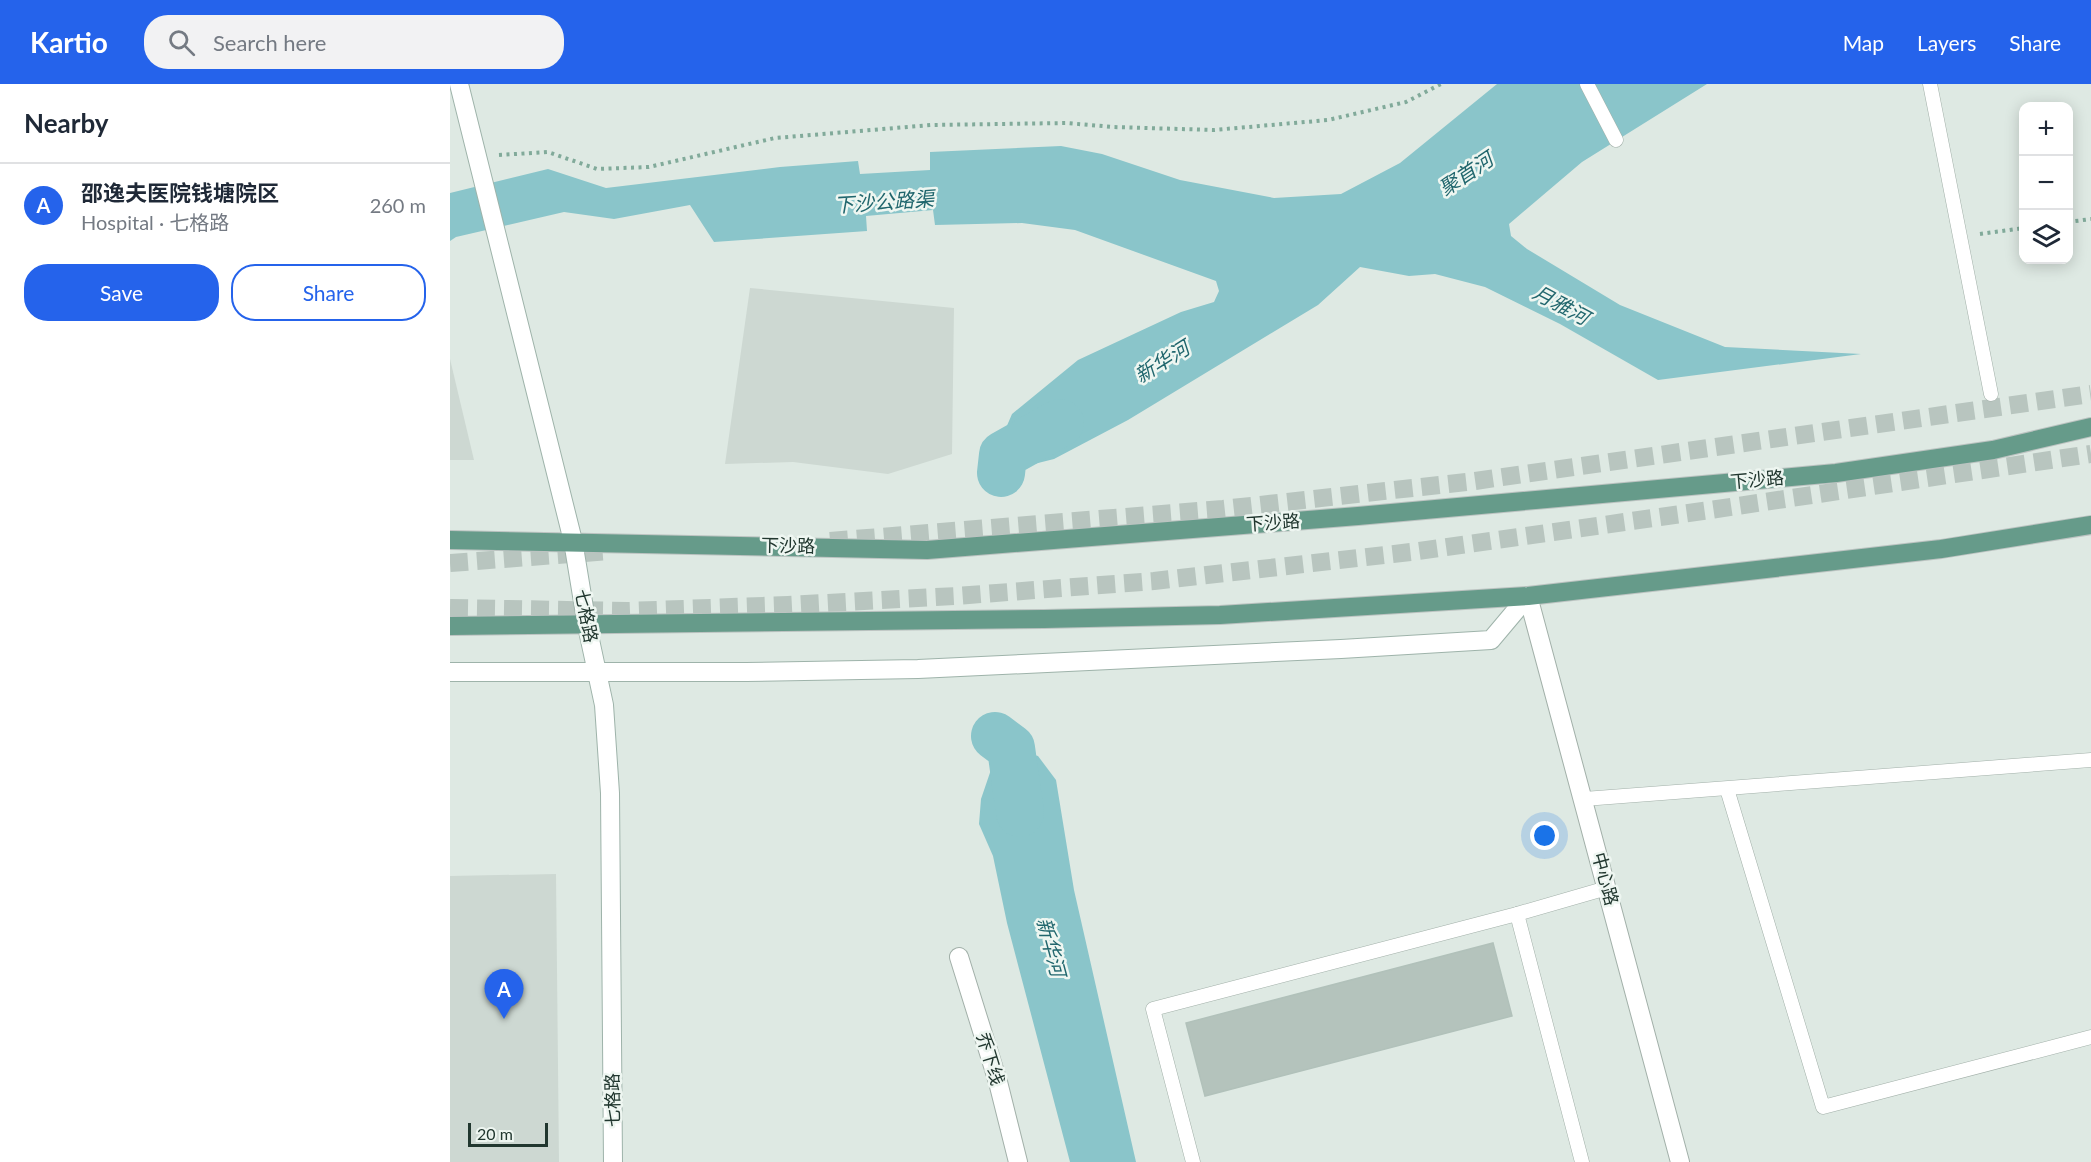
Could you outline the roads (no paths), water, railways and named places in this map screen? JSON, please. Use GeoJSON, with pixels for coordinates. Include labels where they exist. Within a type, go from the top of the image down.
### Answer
{"type":"FeatureCollection","features":[{"type":"Feature","properties":{"kind":"main road","name":"下沙路"},"geometry":{"type":"LineString","coordinates":[[450,540],[927,550],[1358,516],[1836,473],[1993,450],[2091,427]]}},
{"type":"Feature","properties":{"kind":"main road"},"geometry":{"type":"LineString","coordinates":[[450,626],[1044,620],[1220,615],[1528,596],[1941,549],[2091,525]]}},
{"type":"Feature","properties":{"kind":"street","name":"七格路"},"geometry":{"type":"LineString","coordinates":[[459,84],[573,541],[587,626],[604,705],[610,793],[613,1162]]}},
{"type":"Feature","properties":{"kind":"street"},"geometry":{"type":"LineString","coordinates":[[450,672],[597,673],[918,669],[1491,640],[1528,596]]}},
{"type":"Feature","properties":{"kind":"street","name":"中心路"},"geometry":{"type":"LineString","coordinates":[[1528,596],[1680,1162]]}},
{"type":"Feature","properties":{"kind":"street","name":"乔下线"},"geometry":{"type":"LineString","coordinates":[[959,957],[998,1082],[1018,1162]]}},
{"type":"Feature","properties":{"kind":"lane"},"geometry":{"type":"LineString","coordinates":[[1587,84],[1616,140]]}},
{"type":"Feature","properties":{"kind":"lane"},"geometry":{"type":"LineString","coordinates":[[1930,84],[1990,394]]}},
{"type":"Feature","properties":{"kind":"lane"},"geometry":{"type":"LineString","coordinates":[[1584,799],[2091,760]]}},
{"type":"Feature","properties":{"kind":"lane"},"geometry":{"type":"LineString","coordinates":[[1727,789],[1823,1107],[2091,1037]]}},
{"type":"Feature","properties":{"kind":"lane"},"geometry":{"type":"LineString","coordinates":[[1193,1162],[1153,1009],[1517,914],[1607,888]]}},
{"type":"Feature","properties":{"kind":"lane"},"geometry":{"type":"LineString","coordinates":[[1517,914],[1582,1162]]}},
{"type":"Feature","properties":{"kind":"water"},"geometry":{"type":"Polygon","coordinates":[[[1497,84],[1707,84],[1582,162],[1509,224],[1511,236],[1527,249],[1620,305],[1725,347],[1861,354],[1658,380],[1560,324],[1485,287],[1435,274],[1409,276],[1360,267],[1318,305],[1128,420],[1054,459],[1030,465],[1003,455],[1003,435],[1012,414],[1078,360],[1181,312],[1214,302],[1219,291],[1216,281],[1075,230],[1022,223],[935,225],[933,210],[866,216],[867,231],[714,242],[690,205],[614,219],[564,212],[456,237],[450,241],[450,193],[548,169],[606,188],[780,167],[858,161],[860,174],[930,170],[930,152],[1061,146],[1102,154],[1180,180],[1274,198],[1341,194],[1400,163],[1497,84]]]}},
{"type":"Feature","properties":{"kind":"water"},"geometry":{"type":"Polygon","coordinates":[[[1011,748],[1038,756],[1056,780],[1074,890],[1136,1162],[1070,1162],[1007,923],[993,856],[979,824],[981,799],[995,758],[1011,748]]]}},
{"type":"Feature","properties":{"kind":"waterway","name":"新华河"},"geometry":{"type":"LineString","coordinates":[[1001,473],[1003,455],[1060,423]]}},
{"type":"Feature","properties":{"kind":"waterway","name":"新华河"},"geometry":{"type":"LineString","coordinates":[[995,736],[1011,748],[1020,813]]}},
{"type":"Feature","properties":{"kind":"tunnel"},"geometry":{"type":"LineString","coordinates":[[830,541],[1223,509],[1475,481],[2091,394]]}},
{"type":"Feature","properties":{"kind":"tunnel"},"geometry":{"type":"LineString","coordinates":[[450,608],[627,611],[788,605],[956,596],[1154,581],[1411,552],[2091,454]]}},
{"type":"Feature","properties":{"kind":"tunnel"},"geometry":{"type":"LineString","coordinates":[[450,563],[610,551]]}},
{"type":"Feature","properties":{"kind":"place","name":"邵逸夫医院钱塘院区"},"geometry":{"type":"Point","coordinates":[504,1019]}},
{"type":"Feature","properties":{"kind":"water label","name":"聚首河"},"geometry":{"type":"Point","coordinates":[1466,174]}},
{"type":"Feature","properties":{"kind":"water label","name":"下沙公路渠"},"geometry":{"type":"Point","coordinates":[884,202]}},
{"type":"Feature","properties":{"kind":"water label","name":"月雅河"},"geometry":{"type":"Point","coordinates":[1561,305]}}]}
